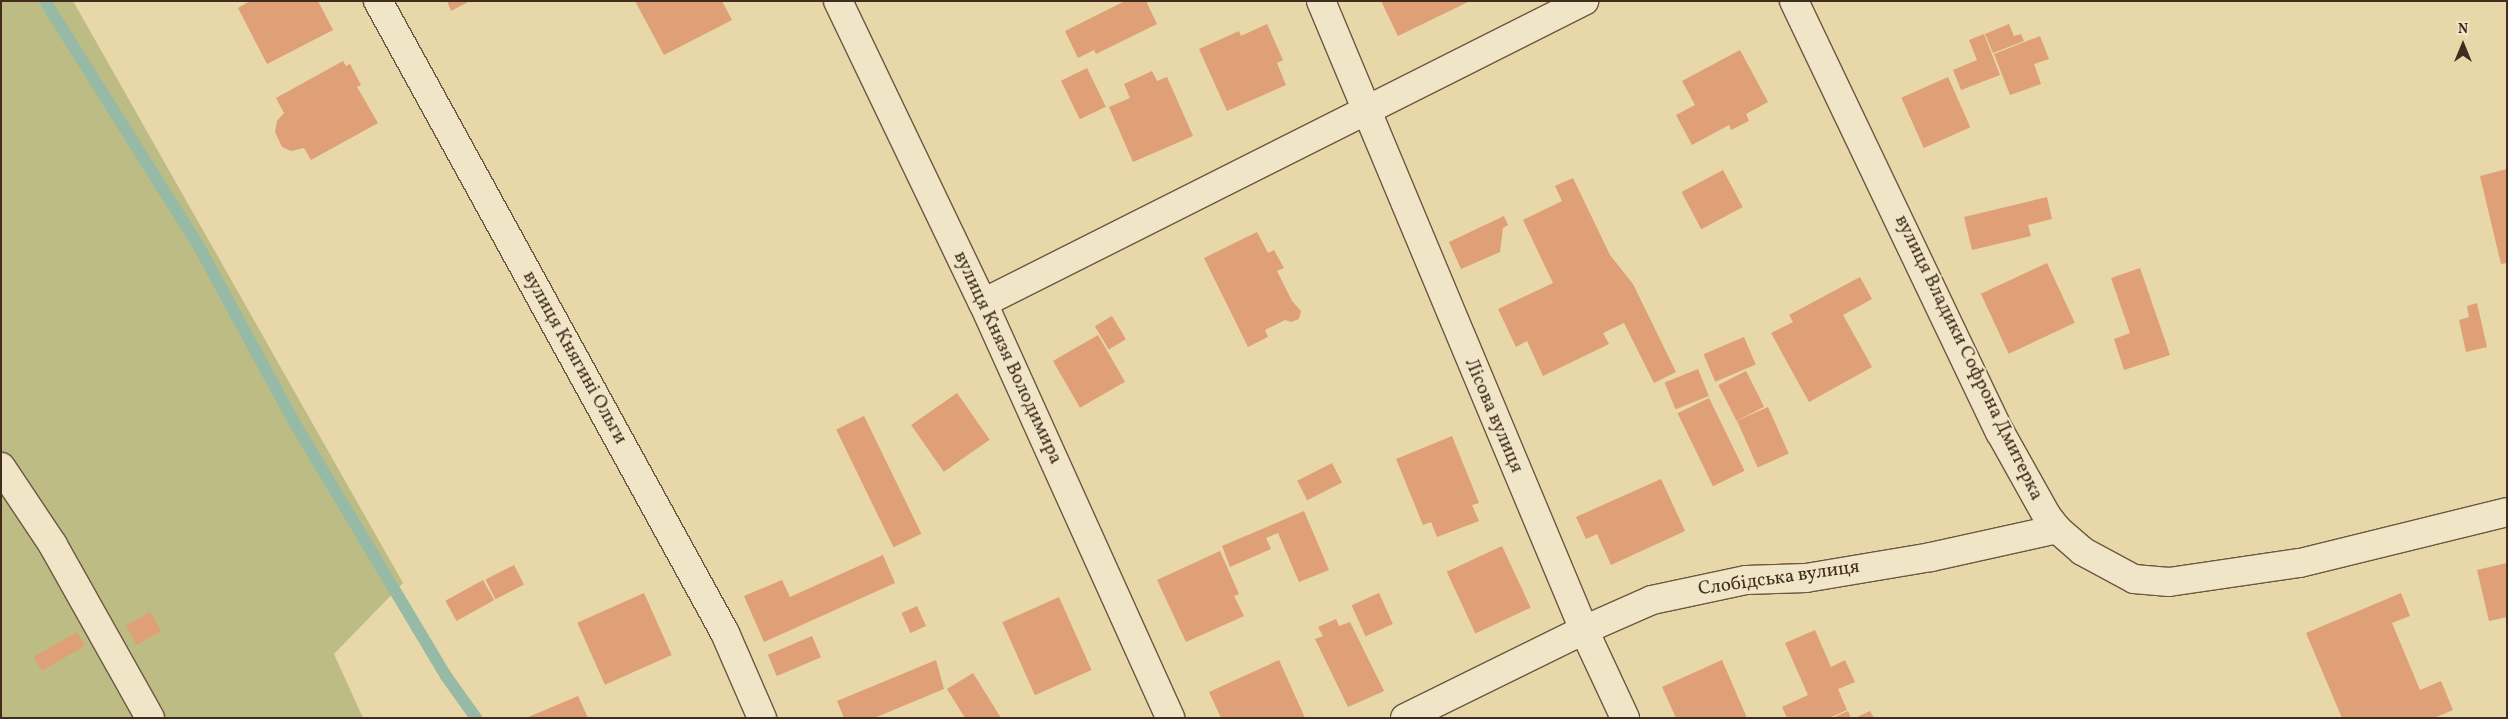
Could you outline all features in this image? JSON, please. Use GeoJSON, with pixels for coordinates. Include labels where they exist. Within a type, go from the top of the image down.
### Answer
{"type":"FeatureCollection","features":[{"type":"Feature","properties":{"kind":"street","name":"вулиця Княгині Ольги"},"geometry":{"type":"LineString","coordinates":[[378,1],[725,633],[762,718]]}},
{"type":"Feature","properties":{"kind":"street","name":"вулиця Князя Володимира"},"geometry":{"type":"LineString","coordinates":[[838,1],[983,303],[1170,718]]}},
{"type":"Feature","properties":{"kind":"street","name":"Лісова вулиця"},"geometry":{"type":"LineString","coordinates":[[1321,1],[1344,50],[1365,113],[1584,630],[1624,718]]}},
{"type":"Feature","properties":{"kind":"street"},"geometry":{"type":"LineString","coordinates":[[983,303],[1365,113],[1584,1]]}},
{"type":"Feature","properties":{"kind":"street","name":"вулиця Владики Софрона Дмитерка"},"geometry":{"type":"LineString","coordinates":[[1794,1],[2000,432],[2057,529],[2082,551],[2122,575],[2169,582],[2300,564],[2507,512]]}},
{"type":"Feature","properties":{"kind":"street"},"geometry":{"type":"LineString","coordinates":[[1,468],[52,545],[150,718]]}},
{"type":"Feature","properties":{"kind":"street","name":"Слобідська вулиця"},"geometry":{"type":"LineString","coordinates":[[1405,718],[1584,630],[1652,600],[1746,580],[1806,578],[1931,557],[2057,529]]}},
{"type":"Feature","properties":{"kind":"shaded area"},"geometry":{"type":"Polygon","coordinates":[[[1,1],[73,1],[403,583],[334,654],[363,718],[1,718],[1,1]]]}},
{"type":"Feature","properties":{"kind":"building"},"geometry":{"type":"Polygon","coordinates":[[[250,1],[318,1],[333,30],[267,64],[238,8],[250,1]]]}},
{"type":"Feature","properties":{"kind":"building"},"geometry":{"type":"Polygon","coordinates":[[[447,1],[470,1],[451,11],[447,1]]]}},
{"type":"Feature","properties":{"kind":"building"},"geometry":{"type":"Polygon","coordinates":[[[635,1],[722,1],[732,20],[664,55],[635,1]]]}},
{"type":"Feature","properties":{"kind":"building"},"geometry":{"type":"Polygon","coordinates":[[[1125,1],[1146,1],[1157,24],[1096,54],[1094,50],[1078,58],[1065,31],[1125,1]]]}},
{"type":"Feature","properties":{"kind":"building"},"geometry":{"type":"Polygon","coordinates":[[[1381,1],[1470,1],[1398,36],[1381,1]]]}},
{"type":"Feature","properties":{"kind":"building"},"geometry":{"type":"Polygon","coordinates":[[[1267,24],[1283,60],[1277,63],[1286,85],[1227,111],[1199,49],[1239,31],[1241,36],[1267,24]]]}},
{"type":"Feature","properties":{"kind":"building"},"geometry":{"type":"Polygon","coordinates":[[[2009,24],[2014,36],[2021,34],[2024,41],[1993,53],[1985,34],[2009,24]]]}},
{"type":"Feature","properties":{"kind":"building"},"geometry":{"type":"Polygon","coordinates":[[[1984,34],[2000,75],[1961,90],[1953,70],[1977,60],[1969,40],[1984,34]]]}},
{"type":"Feature","properties":{"kind":"building"},"geometry":{"type":"Polygon","coordinates":[[[2040,36],[2049,59],[2034,64],[2041,84],[2010,95],[1994,54],[2040,36]]]}},
{"type":"Feature","properties":{"kind":"building"},"geometry":{"type":"Polygon","coordinates":[[[1740,50],[1768,102],[1746,114],[1749,121],[1731,130],[1729,125],[1692,145],[1676,115],[1695,105],[1682,81],[1740,50]]]}},
{"type":"Feature","properties":{"kind":"building"},"geometry":{"type":"Polygon","coordinates":[[[343,61],[346,66],[350,64],[361,85],[357,87],[378,123],[311,160],[304,148],[291,151],[282,147],[275,132],[277,121],[284,113],[276,98],[343,61]]]}},
{"type":"Feature","properties":{"kind":"building"},"geometry":{"type":"Polygon","coordinates":[[[1087,68],[1106,107],[1080,119],[1061,81],[1087,68]]]}},
{"type":"Feature","properties":{"kind":"building"},"geometry":{"type":"Polygon","coordinates":[[[1152,71],[1157,81],[1167,77],[1193,136],[1133,162],[1109,107],[1130,98],[1124,84],[1152,71]]]}},
{"type":"Feature","properties":{"kind":"building"},"geometry":{"type":"Polygon","coordinates":[[[1948,77],[1970,127],[1924,148],[1901,98],[1948,77]]]}},
{"type":"Feature","properties":{"kind":"building"},"geometry":{"type":"Polygon","coordinates":[[[2507,169],[2507,263],[2501,264],[2480,176],[2507,169]]]}},
{"type":"Feature","properties":{"kind":"building"},"geometry":{"type":"Polygon","coordinates":[[[1723,170],[1743,207],[1701,229],[1682,192],[1723,170]]]}},
{"type":"Feature","properties":{"kind":"building"},"geometry":{"type":"Polygon","coordinates":[[[1573,178],[1610,255],[1633,284],[1676,372],[1654,383],[1624,323],[1603,333],[1609,344],[1543,376],[1527,341],[1516,347],[1498,309],[1553,283],[1523,220],[1562,201],[1555,186],[1573,178]]]}},
{"type":"Feature","properties":{"kind":"building"},"geometry":{"type":"Polygon","coordinates":[[[2047,197],[2052,219],[2028,225],[2031,236],[1972,250],[1964,217],[2047,197]]]}},
{"type":"Feature","properties":{"kind":"building"},"geometry":{"type":"Polygon","coordinates":[[[1504,216],[1508,225],[1503,228],[1500,252],[1461,269],[1449,242],[1504,216]]]}},
{"type":"Feature","properties":{"kind":"building"},"geometry":{"type":"Polygon","coordinates":[[[1257,232],[1268,253],[1274,250],[1284,268],[1277,271],[1292,301],[1301,311],[1299,319],[1291,322],[1285,320],[1265,330],[1268,337],[1248,347],[1204,258],[1257,232]]]}},
{"type":"Feature","properties":{"kind":"building"},"geometry":{"type":"Polygon","coordinates":[[[2047,263],[2075,323],[2009,354],[1981,294],[2047,263]]]}},
{"type":"Feature","properties":{"kind":"building"},"geometry":{"type":"Polygon","coordinates":[[[2140,268],[2170,355],[2124,370],[2114,339],[2130,333],[2111,278],[2140,268]]]}},
{"type":"Feature","properties":{"kind":"building"},"geometry":{"type":"Polygon","coordinates":[[[1860,277],[1872,299],[1843,315],[1872,367],[1809,402],[1771,333],[1793,322],[1789,315],[1860,277]]]}},
{"type":"Feature","properties":{"kind":"building"},"geometry":{"type":"Polygon","coordinates":[[[2477,303],[2487,347],[2466,352],[2459,320],[2469,317],[2467,306],[2477,303]]]}},
{"type":"Feature","properties":{"kind":"building"},"geometry":{"type":"Polygon","coordinates":[[[1112,316],[1126,339],[1109,349],[1095,326],[1112,316]]]}},
{"type":"Feature","properties":{"kind":"building"},"geometry":{"type":"Polygon","coordinates":[[[1098,335],[1125,382],[1080,408],[1053,361],[1098,335]]]}},
{"type":"Feature","properties":{"kind":"building"},"geometry":{"type":"Polygon","coordinates":[[[1744,337],[1756,365],[1715,382],[1703,354],[1744,337]]]}},
{"type":"Feature","properties":{"kind":"building"},"geometry":{"type":"Polygon","coordinates":[[[1698,369],[1709,396],[1675,409],[1665,382],[1698,369]]]}},
{"type":"Feature","properties":{"kind":"building"},"geometry":{"type":"Polygon","coordinates":[[[1746,371],[1764,407],[1737,421],[1718,385],[1746,371]]]}},
{"type":"Feature","properties":{"kind":"building"},"geometry":{"type":"Polygon","coordinates":[[[957,393],[990,440],[944,472],[911,425],[957,393]]]}},
{"type":"Feature","properties":{"kind":"building"},"geometry":{"type":"Polygon","coordinates":[[[1709,398],[1745,471],[1713,486],[1678,413],[1709,398]]]}},
{"type":"Feature","properties":{"kind":"building"},"geometry":{"type":"Polygon","coordinates":[[[1768,407],[1789,454],[1758,467],[1737,421],[1768,407]]]}},
{"type":"Feature","properties":{"kind":"building"},"geometry":{"type":"Polygon","coordinates":[[[864,416],[921,534],[894,547],[836,430],[864,416]]]}},
{"type":"Feature","properties":{"kind":"building"},"geometry":{"type":"Polygon","coordinates":[[[1452,436],[1479,503],[1472,505],[1479,521],[1437,537],[1431,522],[1423,525],[1396,459],[1452,436]]]}},
{"type":"Feature","properties":{"kind":"building"},"geometry":{"type":"Polygon","coordinates":[[[1332,463],[1342,483],[1307,500],[1297,481],[1332,463]]]}},
{"type":"Feature","properties":{"kind":"building"},"geometry":{"type":"Polygon","coordinates":[[[1661,479],[1685,531],[1611,565],[1597,534],[1586,539],[1576,517],[1661,479]]]}},
{"type":"Feature","properties":{"kind":"building"},"geometry":{"type":"Polygon","coordinates":[[[1304,511],[1329,570],[1299,582],[1278,533],[1266,538],[1271,549],[1230,567],[1222,546],[1304,511]]]}},
{"type":"Feature","properties":{"kind":"building"},"geometry":{"type":"Polygon","coordinates":[[[1502,546],[1531,608],[1475,633],[1447,572],[1502,546]]]}},
{"type":"Feature","properties":{"kind":"building"},"geometry":{"type":"Polygon","coordinates":[[[1220,551],[1239,594],[1234,596],[1244,616],[1186,642],[1157,580],[1220,551]]]}},
{"type":"Feature","properties":{"kind":"building"},"geometry":{"type":"Polygon","coordinates":[[[883,555],[895,583],[764,642],[744,596],[782,580],[790,597],[883,555]]]}},
{"type":"Feature","properties":{"kind":"building"},"geometry":{"type":"Polygon","coordinates":[[[2507,563],[2507,617],[2489,621],[2477,570],[2507,563]]]}},
{"type":"Feature","properties":{"kind":"building"},"geometry":{"type":"Polygon","coordinates":[[[514,565],[524,585],[495,599],[485,580],[514,565]]]}},
{"type":"Feature","properties":{"kind":"building"},"geometry":{"type":"Polygon","coordinates":[[[483,580],[494,600],[457,621],[445,601],[483,580]]]}},
{"type":"Feature","properties":{"kind":"building"},"geometry":{"type":"Polygon","coordinates":[[[644,593],[672,655],[605,685],[577,623],[644,593]]]}},
{"type":"Feature","properties":{"kind":"building"},"geometry":{"type":"Polygon","coordinates":[[[1379,593],[1393,624],[1365,636],[1352,605],[1379,593]]]}},
{"type":"Feature","properties":{"kind":"building"},"geometry":{"type":"Polygon","coordinates":[[[2401,593],[2410,616],[2392,623],[2420,690],[2441,681],[2453,710],[2434,718],[2342,718],[2306,633],[2401,593]]]}},
{"type":"Feature","properties":{"kind":"building"},"geometry":{"type":"Polygon","coordinates":[[[1059,597],[1092,670],[1035,695],[1002,622],[1059,597]]]}},
{"type":"Feature","properties":{"kind":"building"},"geometry":{"type":"Polygon","coordinates":[[[917,606],[926,626],[910,633],[901,613],[917,606]]]}},
{"type":"Feature","properties":{"kind":"building"},"geometry":{"type":"Polygon","coordinates":[[[150,612],[161,631],[137,645],[126,626],[150,612]]]}},
{"type":"Feature","properties":{"kind":"building"},"geometry":{"type":"Polygon","coordinates":[[[1336,619],[1339,626],[1350,622],[1384,691],[1348,707],[1315,639],[1323,636],[1318,627],[1336,619]]]}},
{"type":"Feature","properties":{"kind":"building"},"geometry":{"type":"Polygon","coordinates":[[[1815,630],[1831,667],[1845,660],[1855,682],[1838,689],[1847,710],[1829,718],[1787,718],[1782,707],[1808,695],[1785,643],[1815,630]]]}},
{"type":"Feature","properties":{"kind":"building"},"geometry":{"type":"Polygon","coordinates":[[[77,632],[85,646],[42,671],[34,657],[77,632]]]}},
{"type":"Feature","properties":{"kind":"building"},"geometry":{"type":"Polygon","coordinates":[[[812,636],[821,657],[777,676],[768,655],[812,636]]]}},
{"type":"Feature","properties":{"kind":"building"},"geometry":{"type":"Polygon","coordinates":[[[936,660],[944,689],[874,718],[844,718],[837,701],[936,660]]]}},
{"type":"Feature","properties":{"kind":"building"},"geometry":{"type":"Polygon","coordinates":[[[1279,660],[1305,718],[1221,718],[1209,692],[1279,660]]]}},
{"type":"Feature","properties":{"kind":"building"},"geometry":{"type":"Polygon","coordinates":[[[1722,660],[1747,718],[1676,718],[1662,687],[1722,660]]]}},
{"type":"Feature","properties":{"kind":"building"},"geometry":{"type":"Polygon","coordinates":[[[973,673],[1001,718],[965,718],[947,689],[973,673]]]}},
{"type":"Feature","properties":{"kind":"building"},"geometry":{"type":"Polygon","coordinates":[[[578,696],[588,718],[526,718],[578,696]]]}},
{"type":"Feature","properties":{"kind":"building"},"geometry":{"type":"Polygon","coordinates":[[[1848,711],[1851,718],[1832,718],[1848,711]]]}},
{"type":"Feature","properties":{"kind":"building"},"geometry":{"type":"Polygon","coordinates":[[[1870,711],[1874,718],[1855,718],[1870,711]]]}},
{"type":"Feature","properties":{"kind":"waterway"},"geometry":{"type":"LineString","coordinates":[[45,1],[198,245],[294,422],[446,676],[476,718]]}}]}
